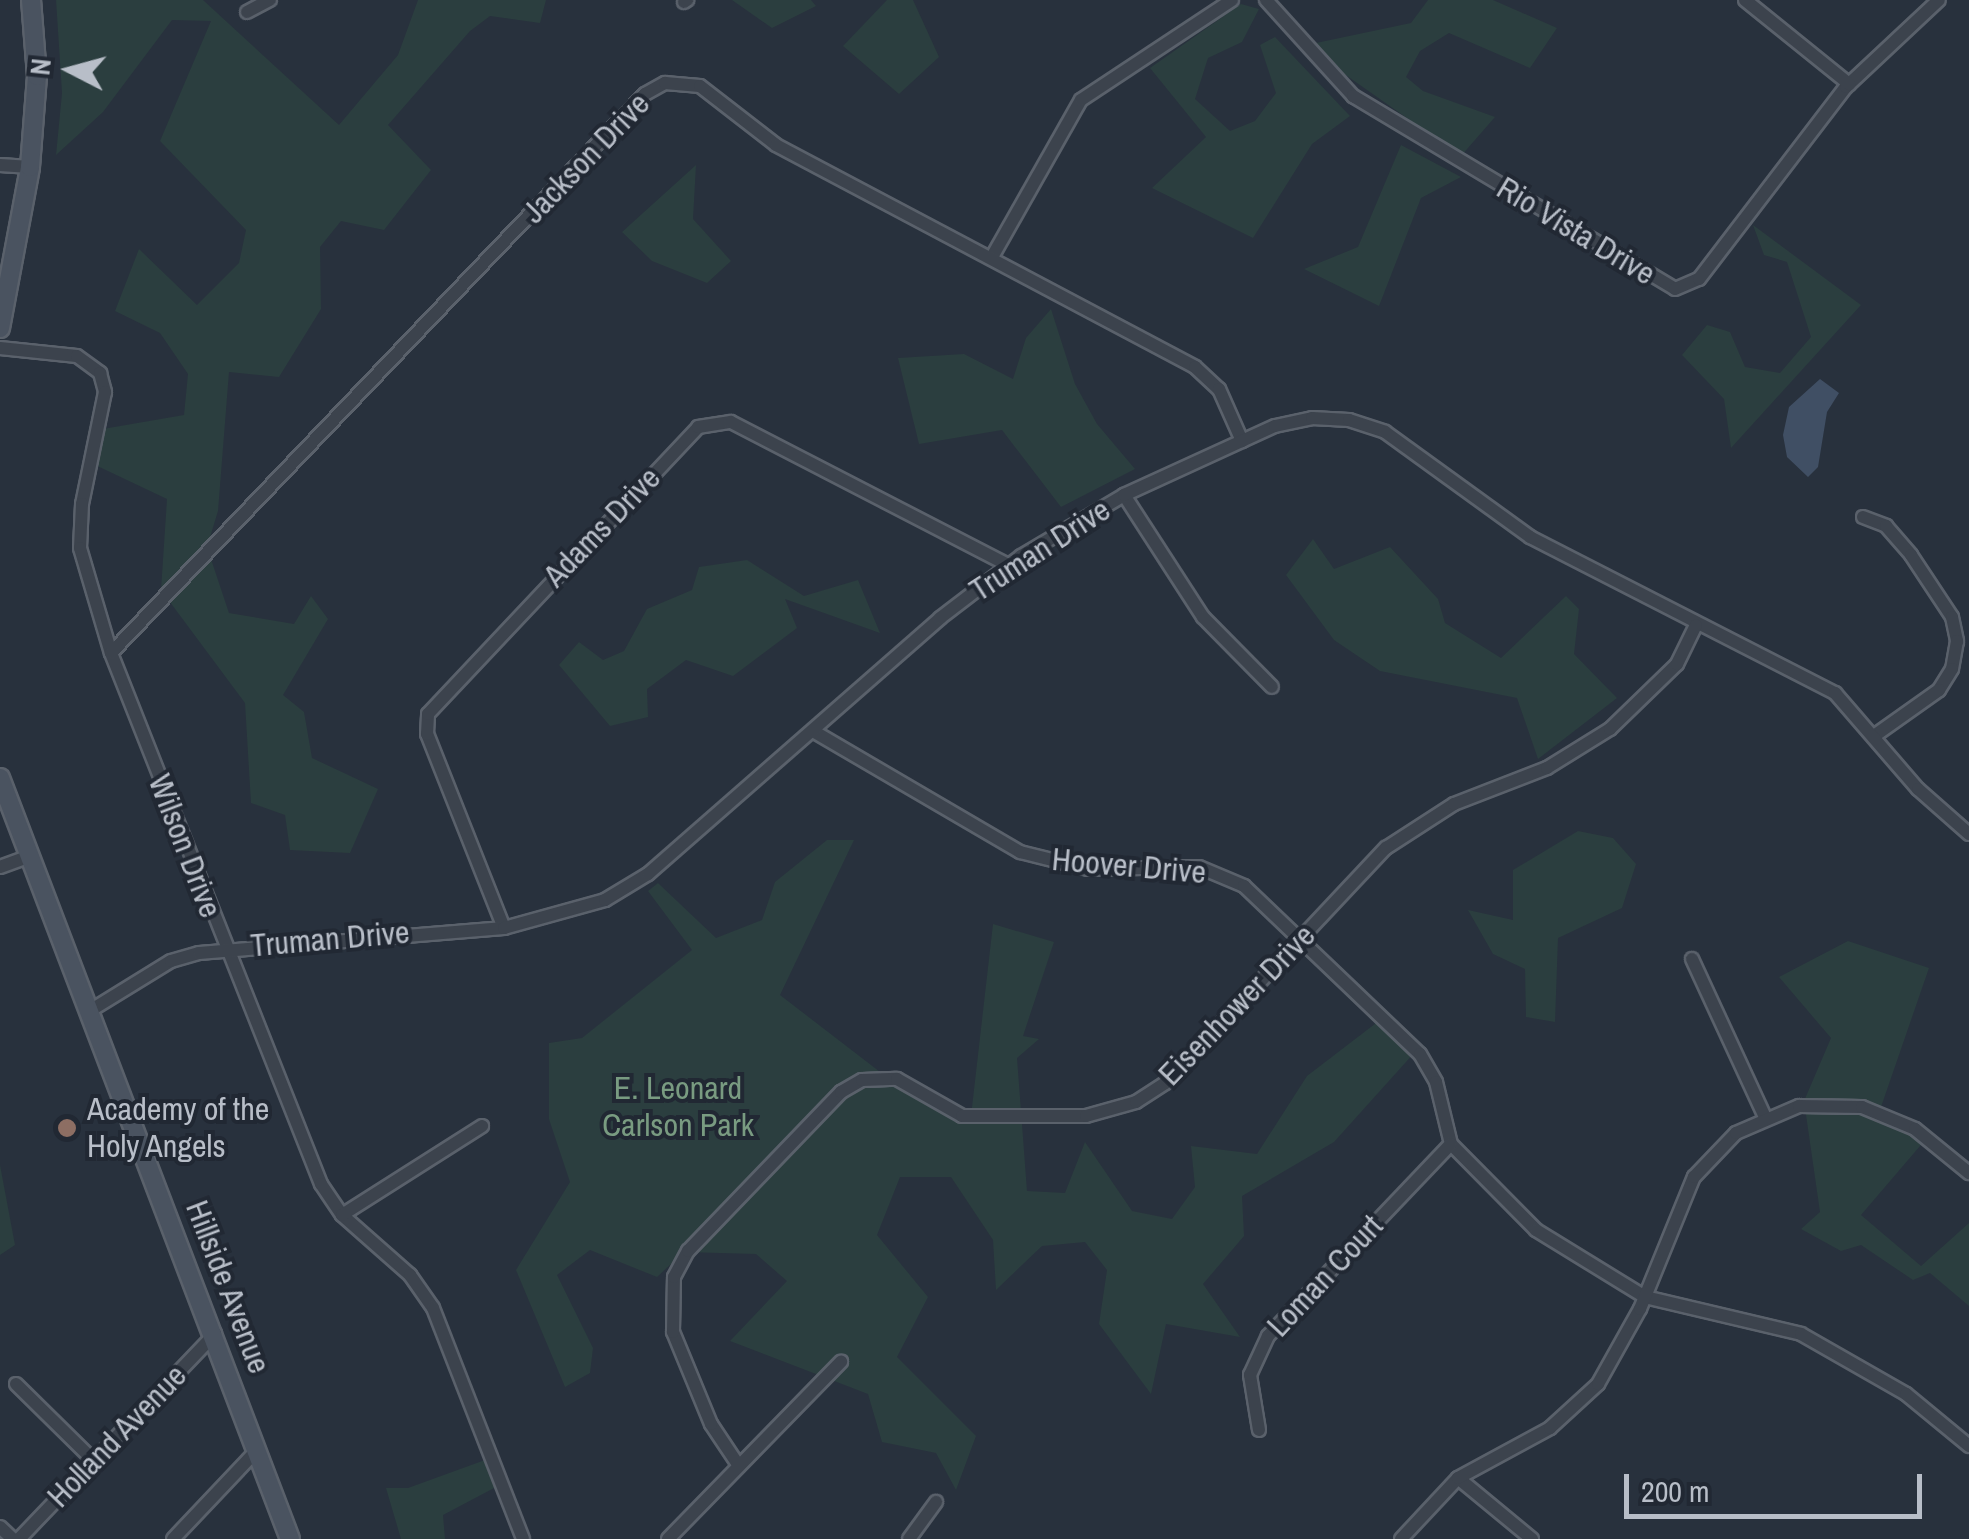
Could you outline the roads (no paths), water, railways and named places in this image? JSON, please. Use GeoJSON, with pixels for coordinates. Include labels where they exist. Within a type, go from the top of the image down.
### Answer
{"type":"FeatureCollection","features":[{"type":"Feature","properties":{"kind":"main road"},"geometry":{"type":"LineString","coordinates":[[0,328],[30,167],[37,76],[32,0]]}},
{"type":"Feature","properties":{"kind":"main road","name":"Hillside Avenue"},"geometry":{"type":"LineString","coordinates":[[0,778],[290,1539]]}},
{"type":"Feature","properties":{"kind":"street"},"geometry":{"type":"LineString","coordinates":[[247,12],[270,0]]}},
{"type":"Feature","properties":{"kind":"street"},"geometry":{"type":"LineString","coordinates":[[992,257],[1081,100],[1232,0]]}},
{"type":"Feature","properties":{"kind":"street","name":"Rio Vista Drive"},"geometry":{"type":"LineString","coordinates":[[1266,0],[1353,96],[1676,288],[1698,279],[1849,84],[1939,0]]}},
{"type":"Feature","properties":{"kind":"street"},"geometry":{"type":"LineString","coordinates":[[1746,0],[1849,84]]}},
{"type":"Feature","properties":{"kind":"street","name":"Jackson Drive"},"geometry":{"type":"LineString","coordinates":[[112,652],[654,88],[677,82],[700,86],[776,145],[1195,367],[1219,389],[1242,441]]}},
{"type":"Feature","properties":{"kind":"street"},"geometry":{"type":"LineString","coordinates":[[0,165],[30,167]]}},
{"type":"Feature","properties":{"kind":"street","name":"Wilson Drive"},"geometry":{"type":"LineString","coordinates":[[0,348],[77,356],[94,366],[104,383],[80,548],[112,652],[224,948],[312,1164],[342,1215],[410,1275],[433,1308],[522,1539]]}},
{"type":"Feature","properties":{"kind":"street","name":"Truman Drive"},"geometry":{"type":"LineString","coordinates":[[88,1012],[171,961],[224,948],[504,928],[576,912],[627,888],[1008,565],[1124,495],[1242,441],[1312,418],[1367,424],[1401,442],[1500,518],[1696,625],[1835,693],[1918,789],[1969,834]]}},
{"type":"Feature","properties":{"kind":"street","name":"Adams Drive"},"geometry":{"type":"LineString","coordinates":[[504,928],[427,734],[428,714],[698,426],[731,422],[1008,565]]}},
{"type":"Feature","properties":{"kind":"street"},"geometry":{"type":"LineString","coordinates":[[1124,495],[1204,616],[1272,686]]}},
{"type":"Feature","properties":{"kind":"street"},"geometry":{"type":"LineString","coordinates":[[1863,517],[1886,526],[1932,586],[1955,628],[1952,668],[1929,699],[1874,736]]}},
{"type":"Feature","properties":{"kind":"street","name":"Eisenhower Drive"},"geometry":{"type":"LineString","coordinates":[[739,1466],[711,1424],[673,1332],[674,1277],[688,1252],[842,1092],[886,1077],[962,1116],[1120,1109],[1165,1082],[1369,863],[1409,830],[1454,804],[1547,768],[1610,729],[1676,664],[1696,625]]}},
{"type":"Feature","properties":{"kind":"street","name":"Hoover Drive"},"geometry":{"type":"LineString","coordinates":[[813,731],[1020,852],[1088,869],[1181,865],[1216,871],[1244,886],[1420,1054],[1436,1082],[1451,1144]]}},
{"type":"Feature","properties":{"kind":"street"},"geometry":{"type":"LineString","coordinates":[[0,868],[28,857],[37,876]]}},
{"type":"Feature","properties":{"kind":"street"},"geometry":{"type":"LineString","coordinates":[[1692,959],[1764,1117]]}},
{"type":"Feature","properties":{"kind":"street"},"geometry":{"type":"LineString","coordinates":[[1401,1539],[1458,1478],[1550,1428],[1584,1400],[1611,1366],[1646,1297],[1694,1177],[1721,1145],[1764,1117],[1821,1104],[1862,1107],[1915,1130],[1969,1173]]}},
{"type":"Feature","properties":{"kind":"street"},"geometry":{"type":"LineString","coordinates":[[342,1215],[482,1126]]}},
{"type":"Feature","properties":{"kind":"street"},"geometry":{"type":"LineString","coordinates":[[1451,1144],[1536,1230],[1646,1297],[1802,1334],[1906,1394],[1969,1446]]}},
{"type":"Feature","properties":{"kind":"street","name":"Loman Court"},"geometry":{"type":"LineString","coordinates":[[1259,1430],[1250,1375],[1268,1336],[1451,1144]]}},
{"type":"Feature","properties":{"kind":"street","name":"Holland Avenue"},"geometry":{"type":"LineString","coordinates":[[16,1539],[215,1334]]}},
{"type":"Feature","properties":{"kind":"street"},"geometry":{"type":"LineString","coordinates":[[668,1539],[842,1362]]}},
{"type":"Feature","properties":{"kind":"street"},"geometry":{"type":"LineString","coordinates":[[16,1384],[93,1460]]}},
{"type":"Feature","properties":{"kind":"street"},"geometry":{"type":"LineString","coordinates":[[173,1539],[258,1449]]}},
{"type":"Feature","properties":{"kind":"street"},"geometry":{"type":"LineString","coordinates":[[1458,1478],[1532,1539]]}},
{"type":"Feature","properties":{"kind":"street"},"geometry":{"type":"LineString","coordinates":[[910,1539],[936,1502]]}},
{"type":"Feature","properties":{"kind":"street"},"geometry":{"type":"LineString","coordinates":[[0,1527],[16,1539]]}},
{"type":"Feature","properties":{"kind":"water"},"geometry":{"type":"Polygon","coordinates":[[[1820,379],[1839,393],[1827,412],[1818,467],[1808,477],[1787,457],[1783,435],[1789,407],[1820,379]]]}},
{"type":"Feature","properties":{"kind":"place","name":"Academy of the Holy Angels"},"geometry":{"type":"Point","coordinates":[67,1128]}},
{"type":"Feature","properties":{"kind":"park label","name":"E. Leonard Carlson Park"},"geometry":{"type":"Point","coordinates":[678,1108]}}]}
